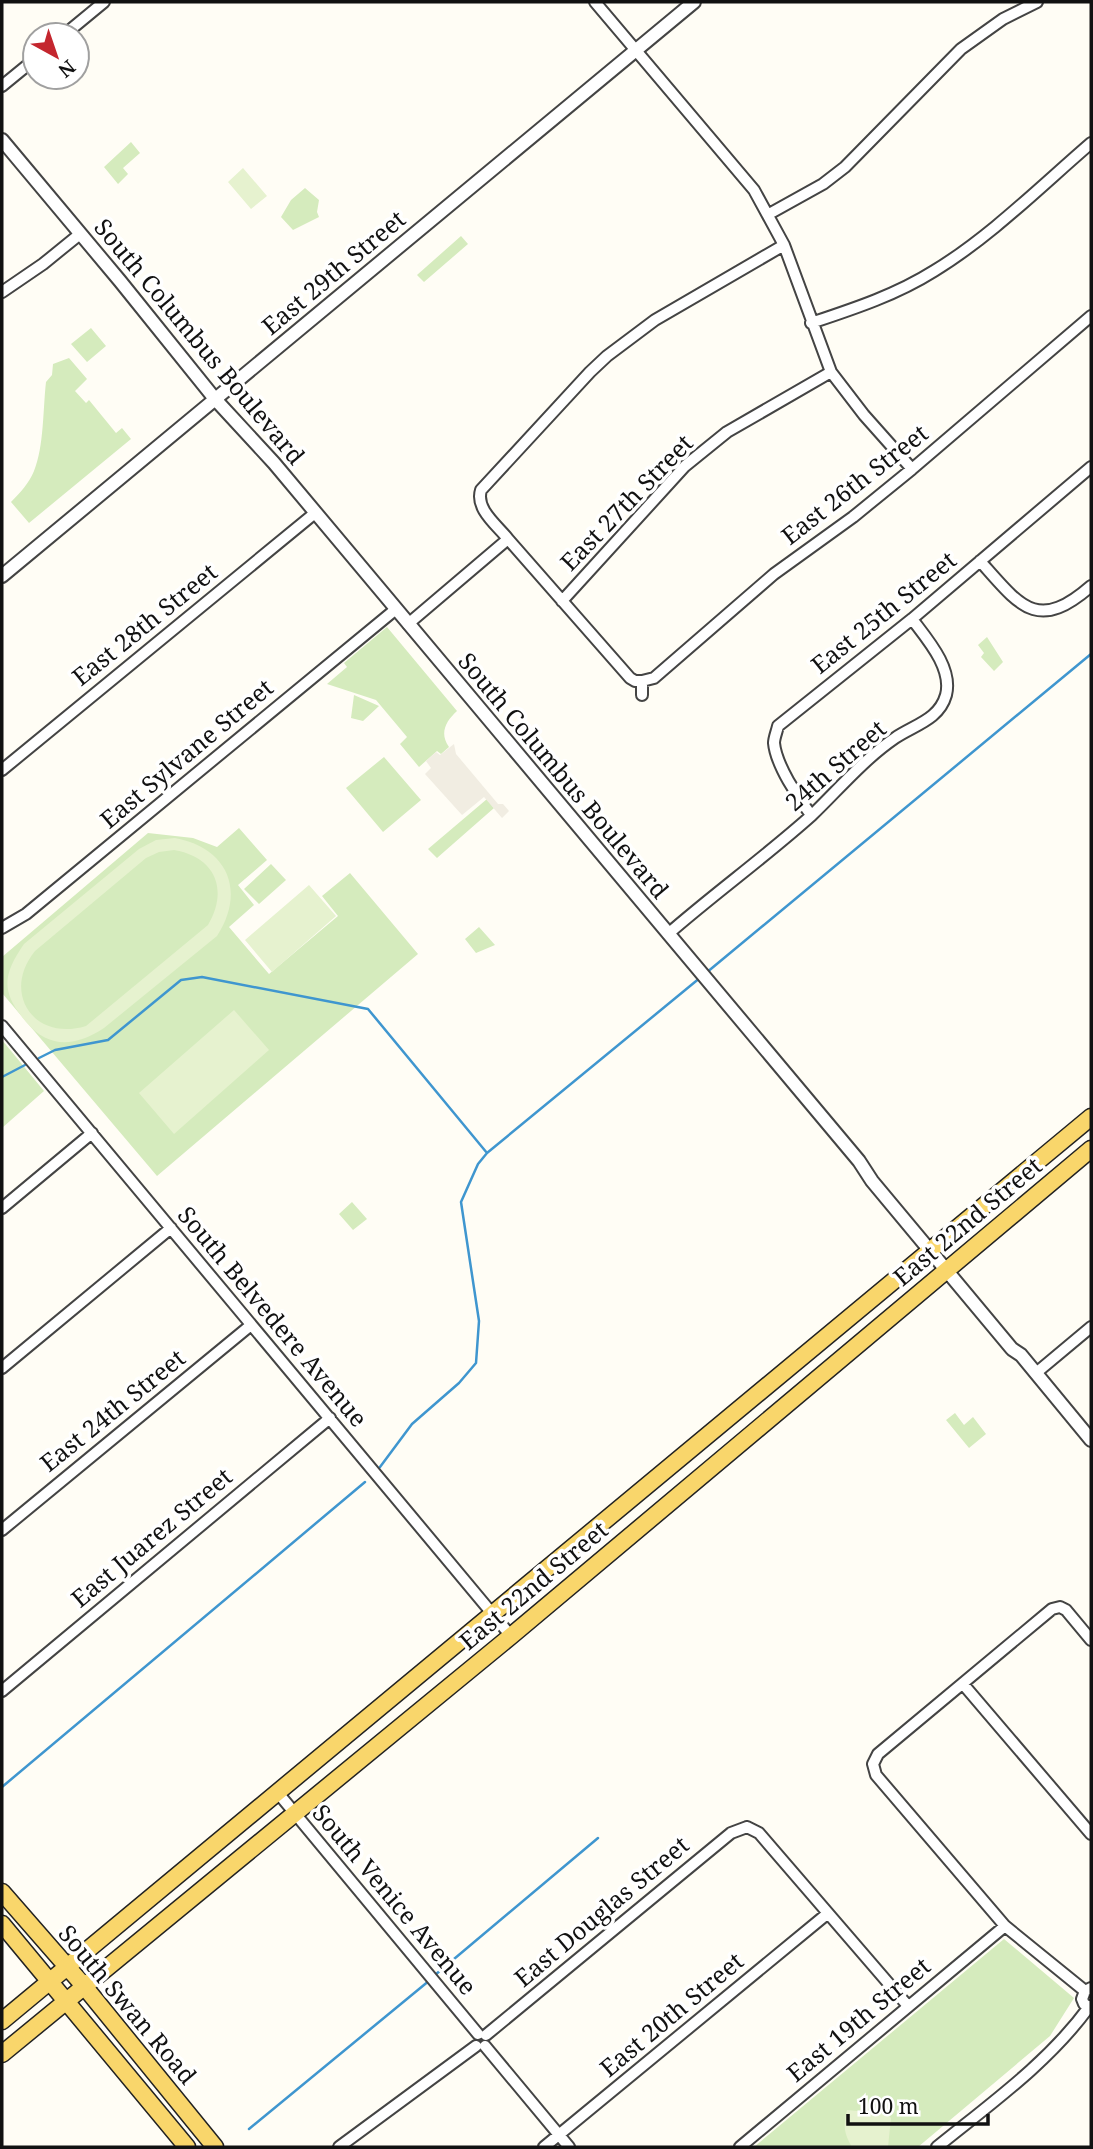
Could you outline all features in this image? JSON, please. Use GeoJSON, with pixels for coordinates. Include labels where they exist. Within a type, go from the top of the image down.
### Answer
{"type":"FeatureCollection","features":[{"type":"Feature","properties":{"kind":"main road","name":"East 22nd Street"},"geometry":{"type":"LineString","coordinates":[[2,2021],[1091,1117]]}},
{"type":"Feature","properties":{"kind":"main road","name":"East 22nd Street"},"geometry":{"type":"LineString","coordinates":[[2,2054],[511,1636],[1091,1149]]}},
{"type":"Feature","properties":{"kind":"main road","name":"South Swan Road"},"geometry":{"type":"LineString","coordinates":[[2,1892],[84,1986],[215,2147]]}},
{"type":"Feature","properties":{"kind":"main road","name":"South Swan Road"},"geometry":{"type":"LineString","coordinates":[[2,1924],[187,2147]]}},
{"type":"Feature","properties":{"kind":"street"},"geometry":{"type":"LineString","coordinates":[[81,21],[104,2]]}},
{"type":"Feature","properties":{"kind":"street"},"geometry":{"type":"LineString","coordinates":[[595,2],[742,174],[769,214],[784,245],[831,372],[864,415],[912,469]]}},
{"type":"Feature","properties":{"kind":"street","name":"East 29th Street"},"geometry":{"type":"LineString","coordinates":[[2,576],[694,2]]}},
{"type":"Feature","properties":{"kind":"street"},"geometry":{"type":"LineString","coordinates":[[769,214],[823,184],[845,167],[961,49],[1003,19],[1037,2]]}},
{"type":"Feature","properties":{"kind":"street"},"geometry":{"type":"LineString","coordinates":[[2,86],[21,70]]}},
{"type":"Feature","properties":{"kind":"street","name":"South Columbus Boulevard"},"geometry":{"type":"LineString","coordinates":[[2,140],[215,399],[274,463],[859,1161],[872,1181],[1012,1349],[1021,1355],[1091,1440]]}},
{"type":"Feature","properties":{"kind":"street"},"geometry":{"type":"LineString","coordinates":[[811,323],[883,298],[954,258],[1091,143]]}},
{"type":"Feature","properties":{"kind":"street"},"geometry":{"type":"LineString","coordinates":[[2,292],[80,234]]}},
{"type":"Feature","properties":{"kind":"street"},"geometry":{"type":"LineString","coordinates":[[642,695],[642,681],[630,678],[508,539],[474,496],[607,356],[655,320],[784,245]]}},
{"type":"Feature","properties":{"kind":"street","name":"East 26th Street"},"geometry":{"type":"LineString","coordinates":[[642,681],[654,678],[774,574],[853,517],[1091,316]]}},
{"type":"Feature","properties":{"kind":"street","name":"East 27th Street"},"geometry":{"type":"LineString","coordinates":[[562,601],[685,466],[727,432],[831,372]]}},
{"type":"Feature","properties":{"kind":"street","name":"East 25th Street"},"geometry":{"type":"LineString","coordinates":[[811,815],[779,761],[774,742],[778,726],[912,619],[1091,467]]}},
{"type":"Feature","properties":{"kind":"street","name":"East 28th Street"},"geometry":{"type":"LineString","coordinates":[[2,770],[315,513]]}},
{"type":"Feature","properties":{"kind":"street"},"geometry":{"type":"LineString","coordinates":[[408,624],[508,539]]}},
{"type":"Feature","properties":{"kind":"street"},"geometry":{"type":"LineString","coordinates":[[980,561],[1022,605],[1039,611],[1057,610],[1073,602],[1091,586]]}},
{"type":"Feature","properties":{"kind":"street","name":"East Sylvane Street"},"geometry":{"type":"LineString","coordinates":[[2,928],[26,914],[396,608]]}},
{"type":"Feature","properties":{"kind":"street","name":"24th Street"},"geometry":{"type":"LineString","coordinates":[[669,936],[712,904],[716,896],[811,815],[853,773],[895,738],[930,718],[942,704],[947,679],[935,650],[912,619]]}},
{"type":"Feature","properties":{"kind":"street","name":"South Belvedere Avenue"},"geometry":{"type":"LineString","coordinates":[[2,1026],[511,1636]]}},
{"type":"Feature","properties":{"kind":"street"},"geometry":{"type":"LineString","coordinates":[[2,1208],[92,1133]]}},
{"type":"Feature","properties":{"kind":"street"},"geometry":{"type":"LineString","coordinates":[[2,1368],[171,1228]]}},
{"type":"Feature","properties":{"kind":"street","name":"East 24th Street"},"geometry":{"type":"LineString","coordinates":[[2,1530],[251,1325]]}},
{"type":"Feature","properties":{"kind":"street"},"geometry":{"type":"LineString","coordinates":[[1036,1373],[1091,1327]]}},
{"type":"Feature","properties":{"kind":"street","name":"East Juarez Street"},"geometry":{"type":"LineString","coordinates":[[2,1691],[330,1418]]}},
{"type":"Feature","properties":{"kind":"street"},"geometry":{"type":"LineString","coordinates":[[937,2147],[1045,2059],[1090,2007],[1083,2001],[1088,1990],[1005,1926],[876,1775],[872,1761],[1052,1609],[1060,1607],[1066,1610],[1091,1640]]}},
{"type":"Feature","properties":{"kind":"street"},"geometry":{"type":"LineString","coordinates":[[963,1684],[1091,1834]]}},
{"type":"Feature","properties":{"kind":"street","name":"South Venice Avenue"},"geometry":{"type":"LineString","coordinates":[[278,1793],[569,2147]]}},
{"type":"Feature","properties":{"kind":"street","name":"East Douglas Street"},"geometry":{"type":"LineString","coordinates":[[339,2147],[481,2040],[731,1833],[748,1824],[759,1833],[827,1914]]}},
{"type":"Feature","properties":{"kind":"street"},"geometry":{"type":"LineString","coordinates":[[827,1914],[908,2006]]}},
{"type":"Feature","properties":{"kind":"street","name":"East 20th Street"},"geometry":{"type":"LineString","coordinates":[[544,2147],[827,1914]]}},
{"type":"Feature","properties":{"kind":"street","name":"East 19th Street"},"geometry":{"type":"LineString","coordinates":[[740,2147],[1005,1926]]}},
{"type":"Feature","properties":{"kind":"green space"},"geometry":{"type":"Polygon","coordinates":[[[131,142],[140,153],[123,168],[128,174],[118,184],[104,167],[131,142]]]}},
{"type":"Feature","properties":{"kind":"green space"},"geometry":{"type":"Polygon","coordinates":[[[243,168],[267,196],[251,209],[228,182],[243,168]]]}},
{"type":"Feature","properties":{"kind":"green space"},"geometry":{"type":"Polygon","coordinates":[[[305,188],[319,200],[319,217],[293,230],[281,217],[291,200],[305,188]]]}},
{"type":"Feature","properties":{"kind":"green space"},"geometry":{"type":"Polygon","coordinates":[[[461,236],[468,244],[424,282],[417,275],[461,236]]]}},
{"type":"Feature","properties":{"kind":"green space"},"geometry":{"type":"Polygon","coordinates":[[[91,328],[106,346],[87,362],[71,344],[91,328]]]}},
{"type":"Feature","properties":{"kind":"green space"},"geometry":{"type":"Polygon","coordinates":[[[69,358],[87,379],[75,391],[86,403],[89,400],[116,433],[122,428],[131,439],[29,523],[11,502],[30,480],[34,471],[41,439],[46,382],[52,375],[53,364],[69,358]]]}},
{"type":"Feature","properties":{"kind":"green space"},"geometry":{"type":"Polygon","coordinates":[[[387,627],[457,711],[445,727],[444,737],[449,747],[441,754],[437,751],[419,767],[400,744],[407,737],[376,700],[327,684],[347,667],[344,663],[387,627]]]}},
{"type":"Feature","properties":{"kind":"green space"},"geometry":{"type":"Polygon","coordinates":[[[987,637],[1003,662],[994,671],[981,657],[984,653],[978,645],[987,637]]]}},
{"type":"Feature","properties":{"kind":"green space"},"geometry":{"type":"Polygon","coordinates":[[[354,695],[379,706],[363,721],[351,718],[354,695]]]}},
{"type":"Feature","properties":{"kind":"green space"},"geometry":{"type":"Polygon","coordinates":[[[384,757],[421,800],[383,832],[346,788],[384,757]]]}},
{"type":"Feature","properties":{"kind":"green space"},"geometry":{"type":"Polygon","coordinates":[[[487,799],[494,808],[437,858],[428,849],[487,799]]]}},
{"type":"Feature","properties":{"kind":"green space"},"geometry":{"type":"Polygon","coordinates":[[[239,828],[267,860],[238,885],[254,905],[229,927],[269,974],[338,916],[322,896],[350,873],[418,954],[157,1176],[2,993],[2,957],[148,833],[193,838],[217,847],[239,828]]]}},
{"type":"Feature","properties":{"kind":"green space"},"geometry":{"type":"Polygon","coordinates":[[[175,838],[193,843],[208,851],[227,874],[230,903],[226,919],[217,936],[94,1034],[64,1042],[44,1037],[26,1022],[9,993],[8,975],[17,955],[24,944],[139,849],[156,840],[175,838]],[[174,850],[159,852],[146,858],[35,951],[25,967],[21,983],[22,997],[28,1010],[38,1020],[51,1027],[67,1029],[86,1026],[208,925],[214,912],[217,887],[208,867],[188,854],[174,850]]]}},
{"type":"Feature","properties":{"kind":"green space"},"geometry":{"type":"Polygon","coordinates":[[[271,864],[286,880],[259,904],[244,889],[271,864]]]}},
{"type":"Feature","properties":{"kind":"green space"},"geometry":{"type":"Polygon","coordinates":[[[309,885],[336,916],[272,972],[245,940],[309,885]]]}},
{"type":"Feature","properties":{"kind":"green space"},"geometry":{"type":"Polygon","coordinates":[[[479,927],[495,945],[476,953],[465,939],[479,927]]]}},
{"type":"Feature","properties":{"kind":"green space"},"geometry":{"type":"Polygon","coordinates":[[[234,1010],[269,1050],[174,1134],[139,1093],[234,1010]]]}},
{"type":"Feature","properties":{"kind":"green space"},"geometry":{"type":"Polygon","coordinates":[[[2,1040],[44,1091],[2,1128],[2,1040]]]}},
{"type":"Feature","properties":{"kind":"green space"},"geometry":{"type":"Polygon","coordinates":[[[352,1202],[367,1219],[353,1230],[339,1214],[352,1202]]]}},
{"type":"Feature","properties":{"kind":"green space"},"geometry":{"type":"Polygon","coordinates":[[[955,1413],[964,1425],[973,1417],[986,1434],[969,1448],[946,1420],[955,1413]]]}},
{"type":"Feature","properties":{"kind":"green space"},"geometry":{"type":"Polygon","coordinates":[[[1004,1939],[1074,1998],[1050,2036],[918,2147],[754,2147],[1004,1939]]]}},
{"type":"Feature","properties":{"kind":"green space"},"geometry":{"type":"Polygon","coordinates":[[[847,2110],[887,2114],[891,2118],[888,2147],[852,2147],[845,2129],[847,2110]]]}},
{"type":"Feature","properties":{"kind":"shaded area"},"geometry":{"type":"Polygon","coordinates":[[[454,744],[456,754],[498,804],[503,804],[509,811],[502,818],[484,797],[462,815],[425,774],[431,768],[426,761],[436,752],[440,755],[454,744]]]}},
{"type":"Feature","properties":{"kind":"waterway"},"geometry":{"type":"LineString","coordinates":[[706,973],[1091,654]]}},
{"type":"Feature","properties":{"kind":"waterway"},"geometry":{"type":"LineString","coordinates":[[39,1058],[55,1050],[108,1040],[181,980],[202,977],[368,1009],[487,1153],[701,977]]}},
{"type":"Feature","properties":{"kind":"waterway"},"geometry":{"type":"LineString","coordinates":[[2,1077],[25,1065]]}},
{"type":"Feature","properties":{"kind":"waterway"},"geometry":{"type":"LineString","coordinates":[[380,1467],[412,1424],[459,1383],[476,1363],[479,1321],[461,1202],[478,1164],[487,1153]]}},
{"type":"Feature","properties":{"kind":"waterway"},"geometry":{"type":"LineString","coordinates":[[2,1787],[365,1482]]}},
{"type":"Feature","properties":{"kind":"waterway"},"geometry":{"type":"LineString","coordinates":[[435,1975],[598,1838]]}},
{"type":"Feature","properties":{"kind":"waterway"},"geometry":{"type":"LineString","coordinates":[[249,2129],[430,1980]]}}]}
